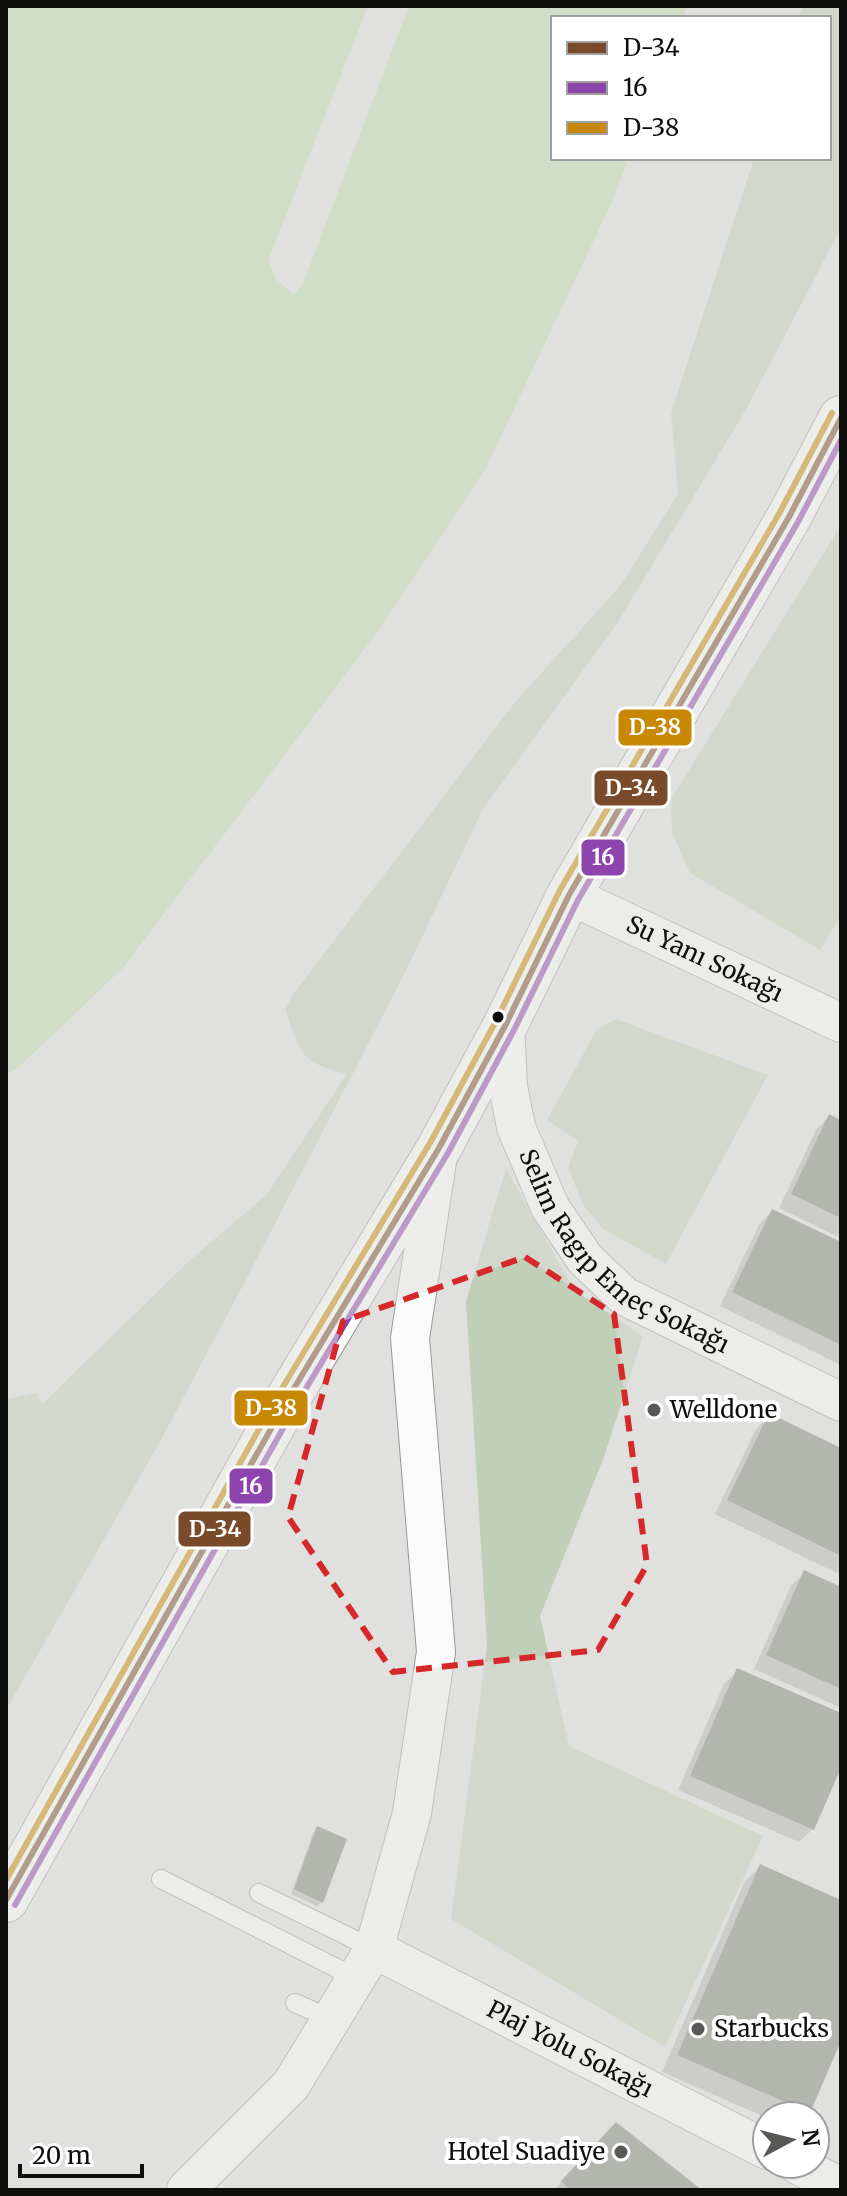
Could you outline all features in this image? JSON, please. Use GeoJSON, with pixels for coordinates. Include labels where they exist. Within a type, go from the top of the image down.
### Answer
{"type":"FeatureCollection","features":[{"type":"Feature","properties":{"kind":"main road"},"geometry":{"type":"LineString","coordinates":[[6,1900],[290,1395],[439,1148],[505,1026],[569,895],[789,517],[841,418]]}},
{"type":"Feature","properties":{"kind":"street","name":"Su Yanı Sokağı"},"geometry":{"type":"LineString","coordinates":[[569,895],[841,1023]]}},
{"type":"Feature","properties":{"kind":"street","name":"Selim Ragıp Emeç Sokağı"},"geometry":{"type":"LineString","coordinates":[[505,1026],[508,1086],[516,1127],[550,1207],[585,1259],[624,1296],[841,1402]]}},
{"type":"Feature","properties":{"kind":"street"},"geometry":{"type":"LineString","coordinates":[[186,2190],[291,2085],[365,1964],[412,1813],[436,1652],[410,1338],[439,1148]]}},
{"type":"Feature","properties":{"kind":"street","name":"Plaj Yolu Sokağı"},"geometry":{"type":"LineString","coordinates":[[365,1964],[751,2143]]}},
{"type":"Feature","properties":{"kind":"lane"},"geometry":{"type":"LineString","coordinates":[[161,1879],[365,1964]]}},
{"type":"Feature","properties":{"kind":"lane"},"geometry":{"type":"LineString","coordinates":[[259,1893],[365,1964]]}},
{"type":"Feature","properties":{"kind":"lane"},"geometry":{"type":"LineString","coordinates":[[295,2003],[331,2019]]}},
{"type":"Feature","properties":{"kind":"highlighted area"},"geometry":{"type":"Polygon","coordinates":[[[525,1257],[614,1314],[647,1565],[598,1650],[393,1672],[288,1517],[343,1321],[525,1257]]]}},
{"type":"Feature","properties":{"kind":"shaded area"},"geometry":{"type":"Polygon","coordinates":[[[6,6],[686,6],[684,16],[551,16],[551,160],[628,160],[611,204],[486,468],[380,629],[123,968],[19,1067],[6,1075],[6,6]]]}},
{"type":"Feature","properties":{"kind":"shaded area"},"geometry":{"type":"Polygon","coordinates":[[[802,6],[841,6],[841,228],[747,408],[618,622],[483,809],[406,971],[249,1274],[160,1442],[6,1710],[6,1399],[36,1393],[42,1404],[190,1260],[267,1194],[347,1074],[319,1065],[299,1047],[285,1010],[292,996],[515,702],[620,586],[678,494],[671,413],[753,160],[831,160],[831,16],[800,16],[802,6]]]}},
{"type":"Feature","properties":{"kind":"shaded area"},"geometry":{"type":"Polygon","coordinates":[[[841,525],[841,915],[820,950],[690,873],[672,833],[671,799],[841,525]]]}},
{"type":"Feature","properties":{"kind":"shaded area"},"geometry":{"type":"Polygon","coordinates":[[[616,1019],[768,1075],[666,1264],[603,1229],[583,1205],[568,1168],[578,1141],[547,1120],[597,1029],[616,1019]]]}},
{"type":"Feature","properties":{"kind":"shaded area"},"geometry":{"type":"Polygon","coordinates":[[[506,1168],[574,1290],[643,1336],[604,1457],[540,1616],[569,1746],[763,1836],[665,2047],[451,1919],[487,1645],[466,1301],[506,1168]]]}},
{"type":"Feature","properties":{"kind":"pier"},"geometry":{"type":"Polygon","coordinates":[[[368,6],[409,6],[303,283],[294,295],[276,279],[268,261],[368,6]]]}},
{"type":"Feature","properties":{"kind":"building"},"geometry":{"type":"Polygon","coordinates":[[[829,1114],[841,1120],[841,1218],[791,1194],[829,1114]]]}},
{"type":"Feature","properties":{"kind":"building"},"geometry":{"type":"Polygon","coordinates":[[[772,1209],[841,1242],[841,1345],[732,1292],[772,1209]]]}},
{"type":"Feature","properties":{"kind":"building"},"geometry":{"type":"Polygon","coordinates":[[[769,1413],[841,1448],[841,1556],[727,1500],[769,1413]]]}},
{"type":"Feature","properties":{"kind":"building"},"geometry":{"type":"Polygon","coordinates":[[[804,1570],[841,1587],[841,1689],[766,1655],[804,1570]]]}},
{"type":"Feature","properties":{"kind":"building"},"geometry":{"type":"Polygon","coordinates":[[[737,1668],[841,1713],[841,1768],[814,1830],[690,1776],[737,1668]]]}},
{"type":"Feature","properties":{"kind":"building"},"geometry":{"type":"Polygon","coordinates":[[[317,1826],[347,1839],[323,1903],[294,1889],[317,1826]]]}},
{"type":"Feature","properties":{"kind":"building"},"geometry":{"type":"Polygon","coordinates":[[[760,1864],[841,1900],[841,2041],[816,2100],[780,2100],[677,2055],[760,1864]]]}},
{"type":"Feature","properties":{"kind":"building","name":"Hotel Suadiye"},"geometry":{"type":"Polygon","coordinates":[[[616,2122],[702,2190],[570,2190],[561,2181],[616,2122]]]}},
{"type":"Feature","properties":{"kind":"transit line","name":"D-38"},"geometry":{"type":"LineString","coordinates":[[6,1880],[281,1390],[430,1143],[496,1021],[560,890],[780,512],[832,413]]}},
{"type":"Feature","properties":{"kind":"transit line","name":"D-34"},"geometry":{"type":"LineString","coordinates":[[6,1900],[290,1395],[439,1148],[505,1026],[569,895],[789,517],[841,418]]}},
{"type":"Feature","properties":{"kind":"transit line","name":"16"},"geometry":{"type":"LineString","coordinates":[[15,1905],[299,1400],[448,1153],[514,1030],[578,900],[798,522],[841,440]]}},
{"type":"Feature","properties":{"kind":"place","name":"Welldone"},"geometry":{"type":"Point","coordinates":[654,1410]}},
{"type":"Feature","properties":{"kind":"place","name":"Starbucks"},"geometry":{"type":"Point","coordinates":[698,2029]}},
{"type":"Feature","properties":{"kind":"place","name":"Hotel Suadiye"},"geometry":{"type":"Point","coordinates":[621,2152]}}]}
